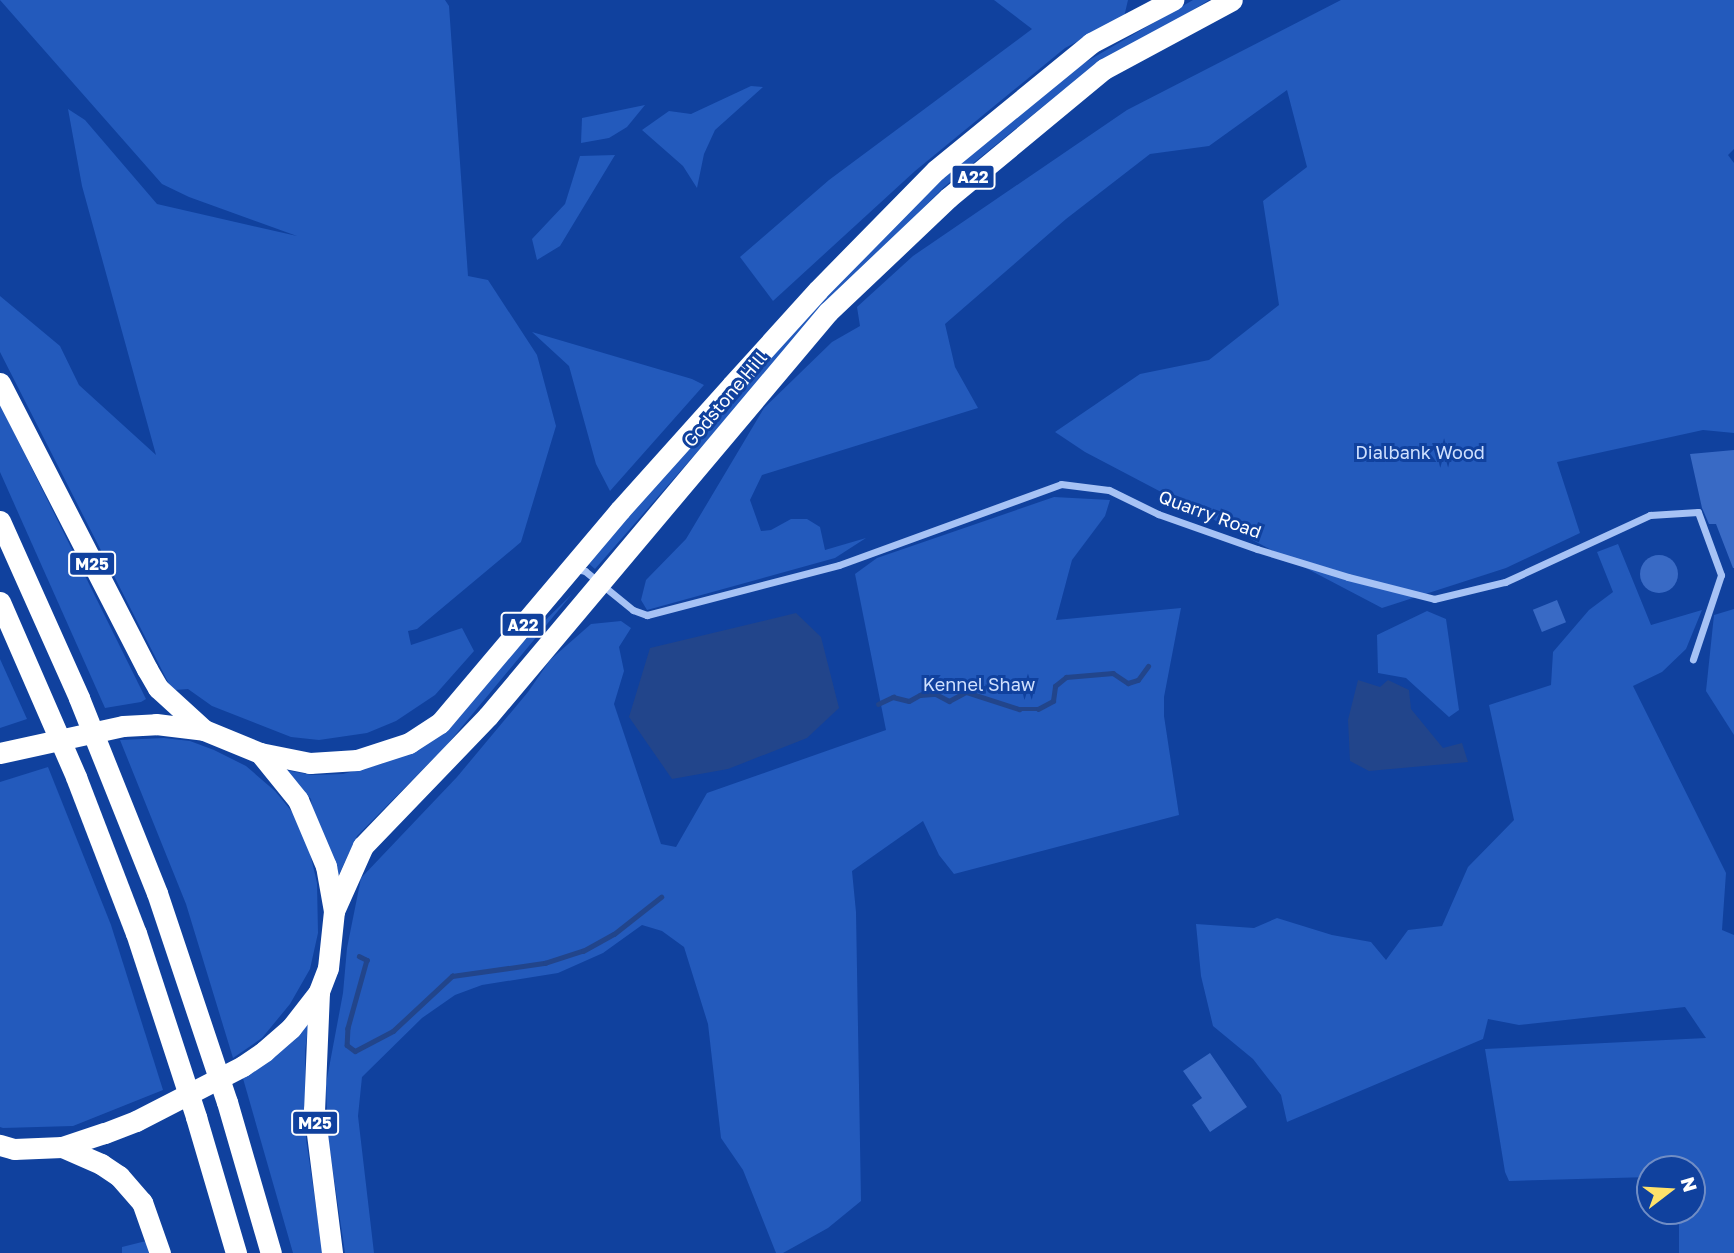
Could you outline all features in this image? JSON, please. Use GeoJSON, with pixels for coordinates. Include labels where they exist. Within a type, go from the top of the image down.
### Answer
{"type":"FeatureCollection","features":[{"type":"Feature","properties":{"kind":"highway","name":"Godstone Hill"},"geometry":{"type":"LineString","coordinates":[[204,730],[260,753],[310,762],[357,760],[409,743],[440,723],[572,567],[818,290],[936,170],[1091,43],[1173,0]]}},
{"type":"Feature","properties":{"kind":"highway","name":"Godstone Hill"},"geometry":{"type":"LineString","coordinates":[[334,911],[363,846],[488,716],[828,312],[948,198],[1104,69],[1232,0]]}},
{"type":"Feature","properties":{"kind":"highway","name":"M25"},"geometry":{"type":"LineString","coordinates":[[0,383],[158,688],[204,730]]}},
{"type":"Feature","properties":{"kind":"highway"},"geometry":{"type":"LineString","coordinates":[[0,521],[109,769],[157,893],[210,1048],[271,1253]]}},
{"type":"Feature","properties":{"kind":"highway"},"geometry":{"type":"LineString","coordinates":[[0,602],[76,777],[136,933],[179,1062],[236,1253]]}},
{"type":"Feature","properties":{"kind":"highway"},"geometry":{"type":"LineString","coordinates":[[0,753],[123,726],[156,724],[204,730]]}},
{"type":"Feature","properties":{"kind":"highway"},"geometry":{"type":"LineString","coordinates":[[5,1149],[62,1147],[136,1121],[243,1066],[291,1028],[319,992],[328,968],[334,911],[326,866],[304,813],[280,776],[260,753]]}},
{"type":"Feature","properties":{"kind":"highway","name":"M25"},"geometry":{"type":"LineString","coordinates":[[319,992],[314,1110],[332,1253]]}},
{"type":"Feature","properties":{"kind":"highway"},"geometry":{"type":"LineString","coordinates":[[62,1147],[101,1164],[119,1176],[142,1202],[160,1253]]}},
{"type":"Feature","properties":{"kind":"street","name":"Quarry Road"},"geometry":{"type":"LineString","coordinates":[[572,567],[585,572],[633,610],[647,615],[839,565],[1061,484],[1109,490],[1158,514],[1257,549],[1348,577],[1434,599],[1505,582],[1650,515],[1698,512],[1721,575],[1693,659]]}},
{"type":"Feature","properties":{"kind":"green space"},"geometry":{"type":"Polygon","coordinates":[[[0,0],[445,0],[449,6],[468,276],[488,280],[537,355],[556,426],[521,542],[417,629],[408,631],[411,645],[462,628],[474,651],[435,695],[396,721],[367,733],[319,740],[291,737],[212,706],[188,689],[175,690],[170,686],[0,352],[0,296],[60,346],[79,385],[156,455],[82,186],[68,109],[85,120],[157,204],[297,236],[189,197],[162,184],[0,0]]]}},
{"type":"Feature","properties":{"kind":"green space"},"geometry":{"type":"Polygon","coordinates":[[[994,0],[1128,0],[1124,17],[1065,48],[915,171],[773,301],[740,257],[829,180],[1032,29],[994,0]]]}},
{"type":"Feature","properties":{"kind":"green space"},"geometry":{"type":"Polygon","coordinates":[[[1193,0],[1209,0],[1062,91],[944,187],[814,318],[595,569],[588,563],[734,393],[869,246],[966,156],[1084,63],[1193,0]]]}},
{"type":"Feature","properties":{"kind":"green space","name":"Dialbank Wood"},"geometry":{"type":"Polygon","coordinates":[[[1341,0],[1734,0],[1734,149],[1728,155],[1734,163],[1734,433],[1703,430],[1557,462],[1580,533],[1506,568],[1382,608],[1085,452],[1055,432],[1140,374],[1209,360],[1279,305],[1263,201],[1307,167],[1287,90],[1209,146],[1150,154],[1066,219],[945,324],[955,367],[978,408],[762,475],[750,500],[761,531],[771,530],[791,519],[807,519],[820,527],[825,550],[866,538],[835,558],[647,610],[641,600],[646,580],[686,539],[764,408],[832,342],[860,326],[857,307],[913,256],[1127,110],[1341,0]]]}},
{"type":"Feature","properties":{"kind":"green space"},"geometry":{"type":"Polygon","coordinates":[[[751,86],[763,87],[715,130],[704,154],[697,188],[683,166],[642,130],[669,111],[691,114],[751,86]]]}},
{"type":"Feature","properties":{"kind":"green space"},"geometry":{"type":"Polygon","coordinates":[[[645,105],[627,127],[609,138],[581,143],[582,118],[645,105]]]}},
{"type":"Feature","properties":{"kind":"green space"},"geometry":{"type":"Polygon","coordinates":[[[615,155],[560,246],[537,260],[532,239],[565,204],[580,156],[615,155]]]}},
{"type":"Feature","properties":{"kind":"green space"},"geometry":{"type":"Polygon","coordinates":[[[532,332],[692,379],[704,385],[610,491],[596,464],[569,366],[532,332]]]}},
{"type":"Feature","properties":{"kind":"green space"},"geometry":{"type":"Polygon","coordinates":[[[0,404],[146,699],[141,702],[105,708],[0,472],[0,404]]]}},
{"type":"Feature","properties":{"kind":"green space","name":"Kennel Shaw"},"geometry":{"type":"Polygon","coordinates":[[[1054,497],[1110,500],[1105,516],[1072,560],[1056,620],[1181,608],[1164,697],[1164,716],[1179,815],[954,874],[939,855],[923,821],[852,871],[856,912],[861,1201],[828,1228],[783,1253],[776,1253],[743,1170],[721,1138],[708,1024],[684,947],[662,931],[642,925],[603,953],[558,973],[482,985],[455,995],[422,1018],[362,1077],[358,1116],[374,1253],[345,1253],[328,1138],[326,1084],[361,878],[457,777],[528,692],[550,660],[591,624],[621,621],[631,628],[619,647],[624,671],[614,704],[661,844],[676,847],[707,793],[886,730],[855,574],[877,558],[1054,497]]]}},
{"type":"Feature","properties":{"kind":"green space"},"geometry":{"type":"Polygon","coordinates":[[[1618,544],[1651,625],[1702,610],[1686,649],[1662,672],[1633,686],[1726,873],[1722,930],[1734,935],[1734,1253],[1679,1253],[1679,1225],[1706,1225],[1706,1155],[1636,1155],[1636,1177],[1509,1181],[1505,1172],[1485,1049],[1706,1038],[1685,1007],[1519,1025],[1488,1019],[1483,1039],[1287,1122],[1281,1095],[1253,1059],[1213,1026],[1201,976],[1196,924],[1254,928],[1277,918],[1332,935],[1371,942],[1386,960],[1408,930],[1442,926],[1468,867],[1514,820],[1489,705],[1551,685],[1553,652],[1589,610],[1613,592],[1597,552],[1618,544]]]}},
{"type":"Feature","properties":{"kind":"green space"},"geometry":{"type":"Polygon","coordinates":[[[572,594],[446,746],[357,836],[335,883],[313,819],[311,799],[285,770],[312,775],[343,774],[381,764],[420,746],[447,728],[519,646],[572,594]]]}},
{"type":"Feature","properties":{"kind":"green space"},"geometry":{"type":"Polygon","coordinates":[[[1734,609],[1734,735],[1706,691],[1714,615],[1734,609]]]}},
{"type":"Feature","properties":{"kind":"green space"},"geometry":{"type":"Polygon","coordinates":[[[1427,611],[1446,619],[1459,710],[1449,717],[1406,678],[1378,673],[1377,635],[1427,611]]]}},
{"type":"Feature","properties":{"kind":"green space"},"geometry":{"type":"Polygon","coordinates":[[[0,659],[27,719],[0,728],[0,659]]]}},
{"type":"Feature","properties":{"kind":"green space"},"geometry":{"type":"Polygon","coordinates":[[[164,738],[190,741],[214,750],[246,766],[275,791],[293,813],[309,849],[317,883],[318,933],[310,969],[290,1004],[262,1038],[233,1058],[186,904],[120,740],[164,738]]]}},
{"type":"Feature","properties":{"kind":"green space"},"geometry":{"type":"Polygon","coordinates":[[[48,767],[111,925],[163,1090],[73,1126],[3,1128],[0,1127],[0,782],[48,767]]]}},
{"type":"Feature","properties":{"kind":"green space"},"geometry":{"type":"Polygon","coordinates":[[[310,1013],[305,1051],[306,1139],[323,1253],[293,1253],[242,1075],[310,1013]]]}},
{"type":"Feature","properties":{"kind":"green space"},"geometry":{"type":"Polygon","coordinates":[[[146,1241],[149,1253],[122,1253],[122,1247],[146,1241]]]}},
{"type":"Feature","properties":{"kind":"shaded area"},"geometry":{"type":"Polygon","coordinates":[[[796,613],[821,637],[839,708],[807,738],[728,769],[672,779],[629,717],[650,648],[796,613]]]}},
{"type":"Feature","properties":{"kind":"shaded area"},"geometry":{"type":"Polygon","coordinates":[[[1358,680],[1380,687],[1388,680],[1409,690],[1411,709],[1443,748],[1462,743],[1468,762],[1369,771],[1350,761],[1348,720],[1358,680]]]}},
{"type":"Feature","properties":{"kind":"building"},"geometry":{"type":"Polygon","coordinates":[[[1734,450],[1733,568],[1716,524],[1709,524],[1702,508],[1690,454],[1734,450]]]}},
{"type":"Feature","properties":{"kind":"building"},"geometry":{"type":"Polygon","coordinates":[[[1659,555],[1673,560],[1678,574],[1673,588],[1659,593],[1645,588],[1640,574],[1645,560],[1659,555]]]}},
{"type":"Feature","properties":{"kind":"building"},"geometry":{"type":"Polygon","coordinates":[[[1557,600],[1566,622],[1542,632],[1533,610],[1557,600]]]}},
{"type":"Feature","properties":{"kind":"building"},"geometry":{"type":"Polygon","coordinates":[[[1210,1053],[1247,1107],[1210,1132],[1192,1105],[1202,1098],[1183,1071],[1210,1053]]]}},
{"type":"Feature","properties":{"kind":"waterway"},"geometry":{"type":"LineString","coordinates":[[878,704],[893,697],[909,701],[920,695],[936,694],[949,701],[966,692],[1019,709],[1038,709],[1053,701],[1055,686],[1066,677],[1113,673],[1128,683],[1138,680],[1148,666]]}},
{"type":"Feature","properties":{"kind":"waterway"},"geometry":{"type":"LineString","coordinates":[[359,956],[367,960],[348,1028],[347,1045],[355,1051],[393,1031],[452,976],[545,963],[583,951],[614,934],[661,897]]}}]}
